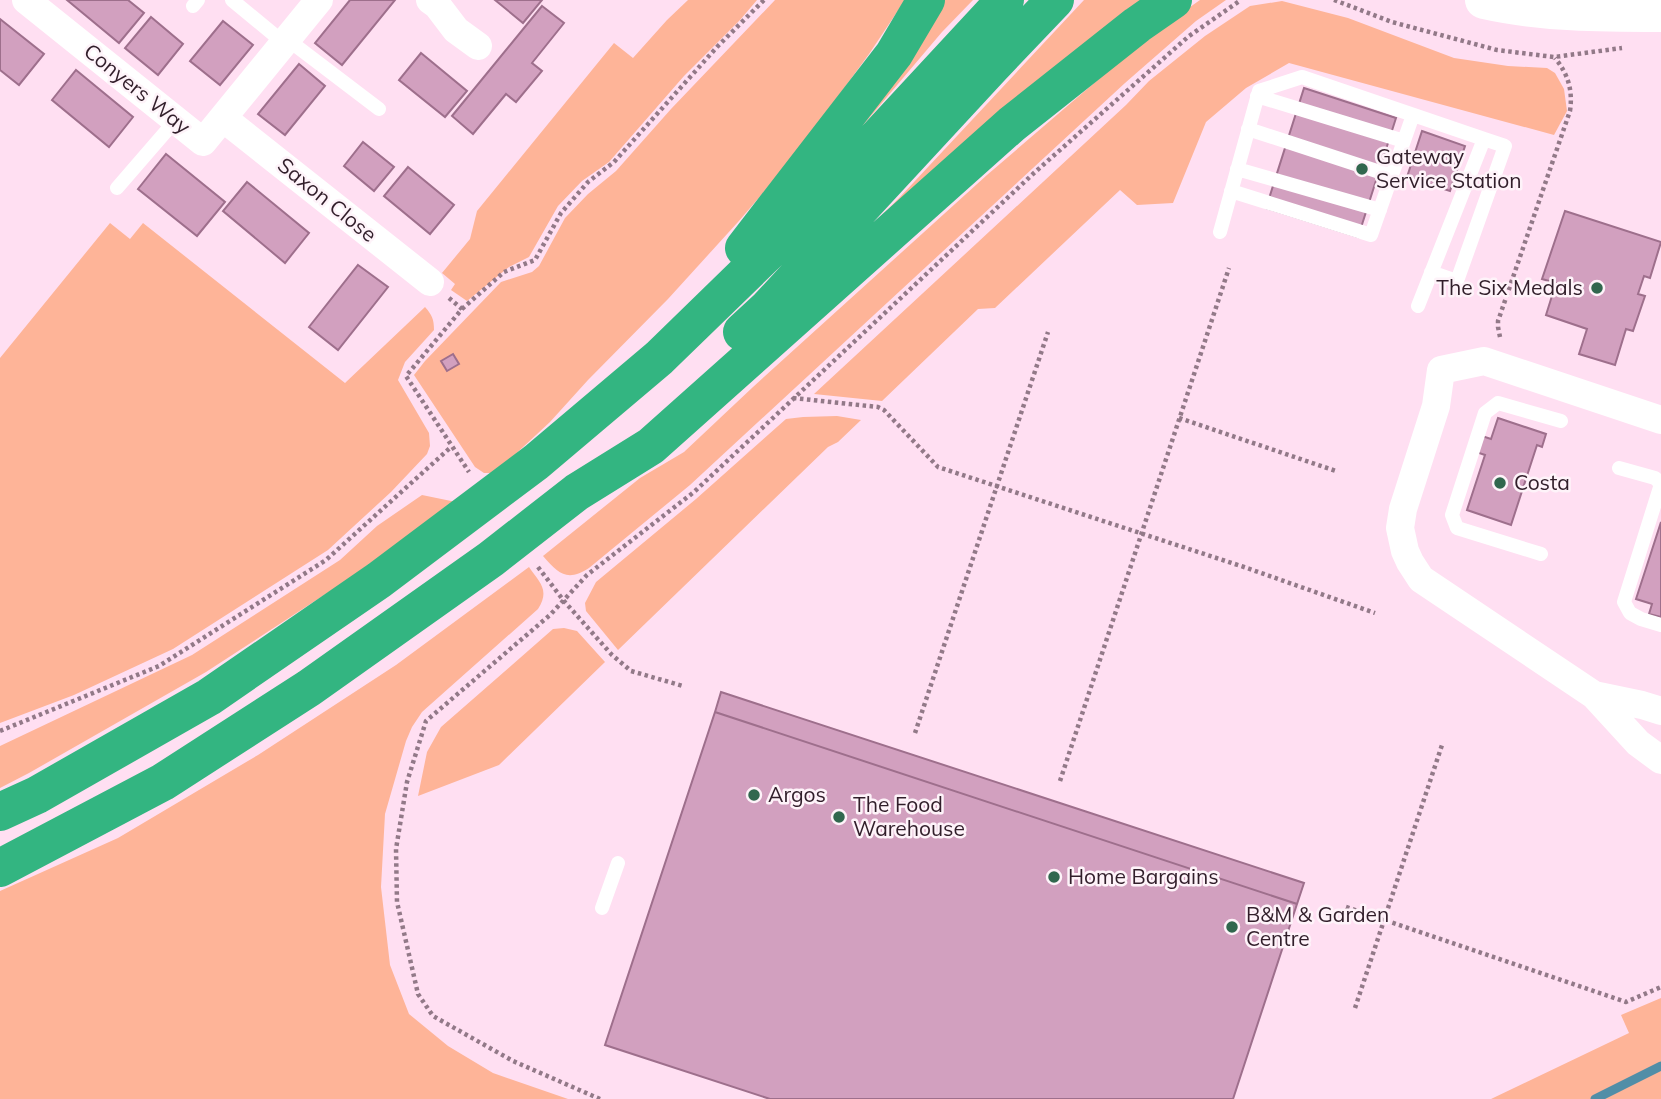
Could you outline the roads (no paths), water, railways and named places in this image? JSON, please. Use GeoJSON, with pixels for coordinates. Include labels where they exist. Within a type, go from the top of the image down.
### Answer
{"type":"FeatureCollection","features":[{"type":"Feature","properties":{"kind":"highway"},"geometry":{"type":"LineString","coordinates":[[659,358],[894,54],[926,0]]}},
{"type":"Feature","properties":{"kind":"highway"},"geometry":{"type":"LineString","coordinates":[[0,812],[37,795],[209,697],[379,580],[536,462],[659,358],[803,218],[1004,0]]}},
{"type":"Feature","properties":{"kind":"highway"},"geometry":{"type":"LineString","coordinates":[[577,492],[768,308],[1055,0]]}},
{"type":"Feature","properties":{"kind":"highway"},"geometry":{"type":"LineString","coordinates":[[0,868],[163,782],[309,688],[491,559],[577,492],[651,446],[1012,124],[1137,25],[1173,0]]}},
{"type":"Feature","properties":{"kind":"street","name":"Conyers Way"},"geometry":{"type":"LineString","coordinates":[[26,0],[203,142],[319,0]]}},
{"type":"Feature","properties":{"kind":"street"},"geometry":{"type":"LineString","coordinates":[[430,0],[456,30],[478,46]]}},
{"type":"Feature","properties":{"kind":"street"},"geometry":{"type":"LineString","coordinates":[[1484,0],[1537,9],[1661,13]]}},
{"type":"Feature","properties":{"kind":"street","name":"Saxon Close"},"geometry":{"type":"LineString","coordinates":[[223,118],[430,282]]}},
{"type":"Feature","properties":{"kind":"street"},"geometry":{"type":"LineString","coordinates":[[1661,420],[1484,361],[1441,370],[1436,406],[1403,509],[1400,528],[1405,551],[1421,579],[1594,695],[1638,743],[1661,760]]}},
{"type":"Feature","properties":{"kind":"street"},"geometry":{"type":"LineString","coordinates":[[1594,695],[1661,711]]}},
{"type":"Feature","properties":{"kind":"lane"},"geometry":{"type":"LineString","coordinates":[[232,0],[379,109]]}},
{"type":"Feature","properties":{"kind":"lane"},"geometry":{"type":"LineString","coordinates":[[1220,232],[1259,91],[1302,77],[1505,146],[1457,281],[1431,272]]}},
{"type":"Feature","properties":{"kind":"lane"},"geometry":{"type":"LineString","coordinates":[[1257,96],[1404,141]]}},
{"type":"Feature","properties":{"kind":"lane"},"geometry":{"type":"LineString","coordinates":[[1231,191],[1371,235],[1413,115]]}},
{"type":"Feature","properties":{"kind":"lane"},"geometry":{"type":"LineString","coordinates":[[117,188],[175,121]]}},
{"type":"Feature","properties":{"kind":"lane"},"geometry":{"type":"LineString","coordinates":[[1248,129],[1392,176]]}},
{"type":"Feature","properties":{"kind":"lane"},"geometry":{"type":"LineString","coordinates":[[1418,306],[1483,139]]}},
{"type":"Feature","properties":{"kind":"lane"},"geometry":{"type":"LineString","coordinates":[[1237,169],[1380,210]]}},
{"type":"Feature","properties":{"kind":"lane"},"geometry":{"type":"LineString","coordinates":[[1541,554],[1457,528],[1452,515],[1485,413],[1498,404],[1561,421]]}},
{"type":"Feature","properties":{"kind":"lane"},"geometry":{"type":"LineString","coordinates":[[1619,468],[1655,478],[1661,484],[1624,602],[1630,613],[1661,625]]}},
{"type":"Feature","properties":{"kind":"lane"},"geometry":{"type":"LineString","coordinates":[[602,908],[618,863]]}},
{"type":"Feature","properties":{"kind":"waterway"},"geometry":{"type":"LineString","coordinates":[[1595,1099],[1661,1066]]}},
{"type":"Feature","properties":{"kind":"place","name":"Gateway Service Station"},"geometry":{"type":"Point","coordinates":[1362,169]}},
{"type":"Feature","properties":{"kind":"place","name":"The Six Medals"},"geometry":{"type":"Point","coordinates":[1597,288]}},
{"type":"Feature","properties":{"kind":"place","name":"Costa"},"geometry":{"type":"Point","coordinates":[1500,483]}},
{"type":"Feature","properties":{"kind":"place","name":"Argos"},"geometry":{"type":"Point","coordinates":[754,795]}},
{"type":"Feature","properties":{"kind":"place","name":"The Food Warehouse"},"geometry":{"type":"Point","coordinates":[839,817]}},
{"type":"Feature","properties":{"kind":"place","name":"Home Bargains"},"geometry":{"type":"Point","coordinates":[1054,877]}},
{"type":"Feature","properties":{"kind":"place","name":"B&M & Garden Centre"},"geometry":{"type":"Point","coordinates":[1232,927]}}]}
